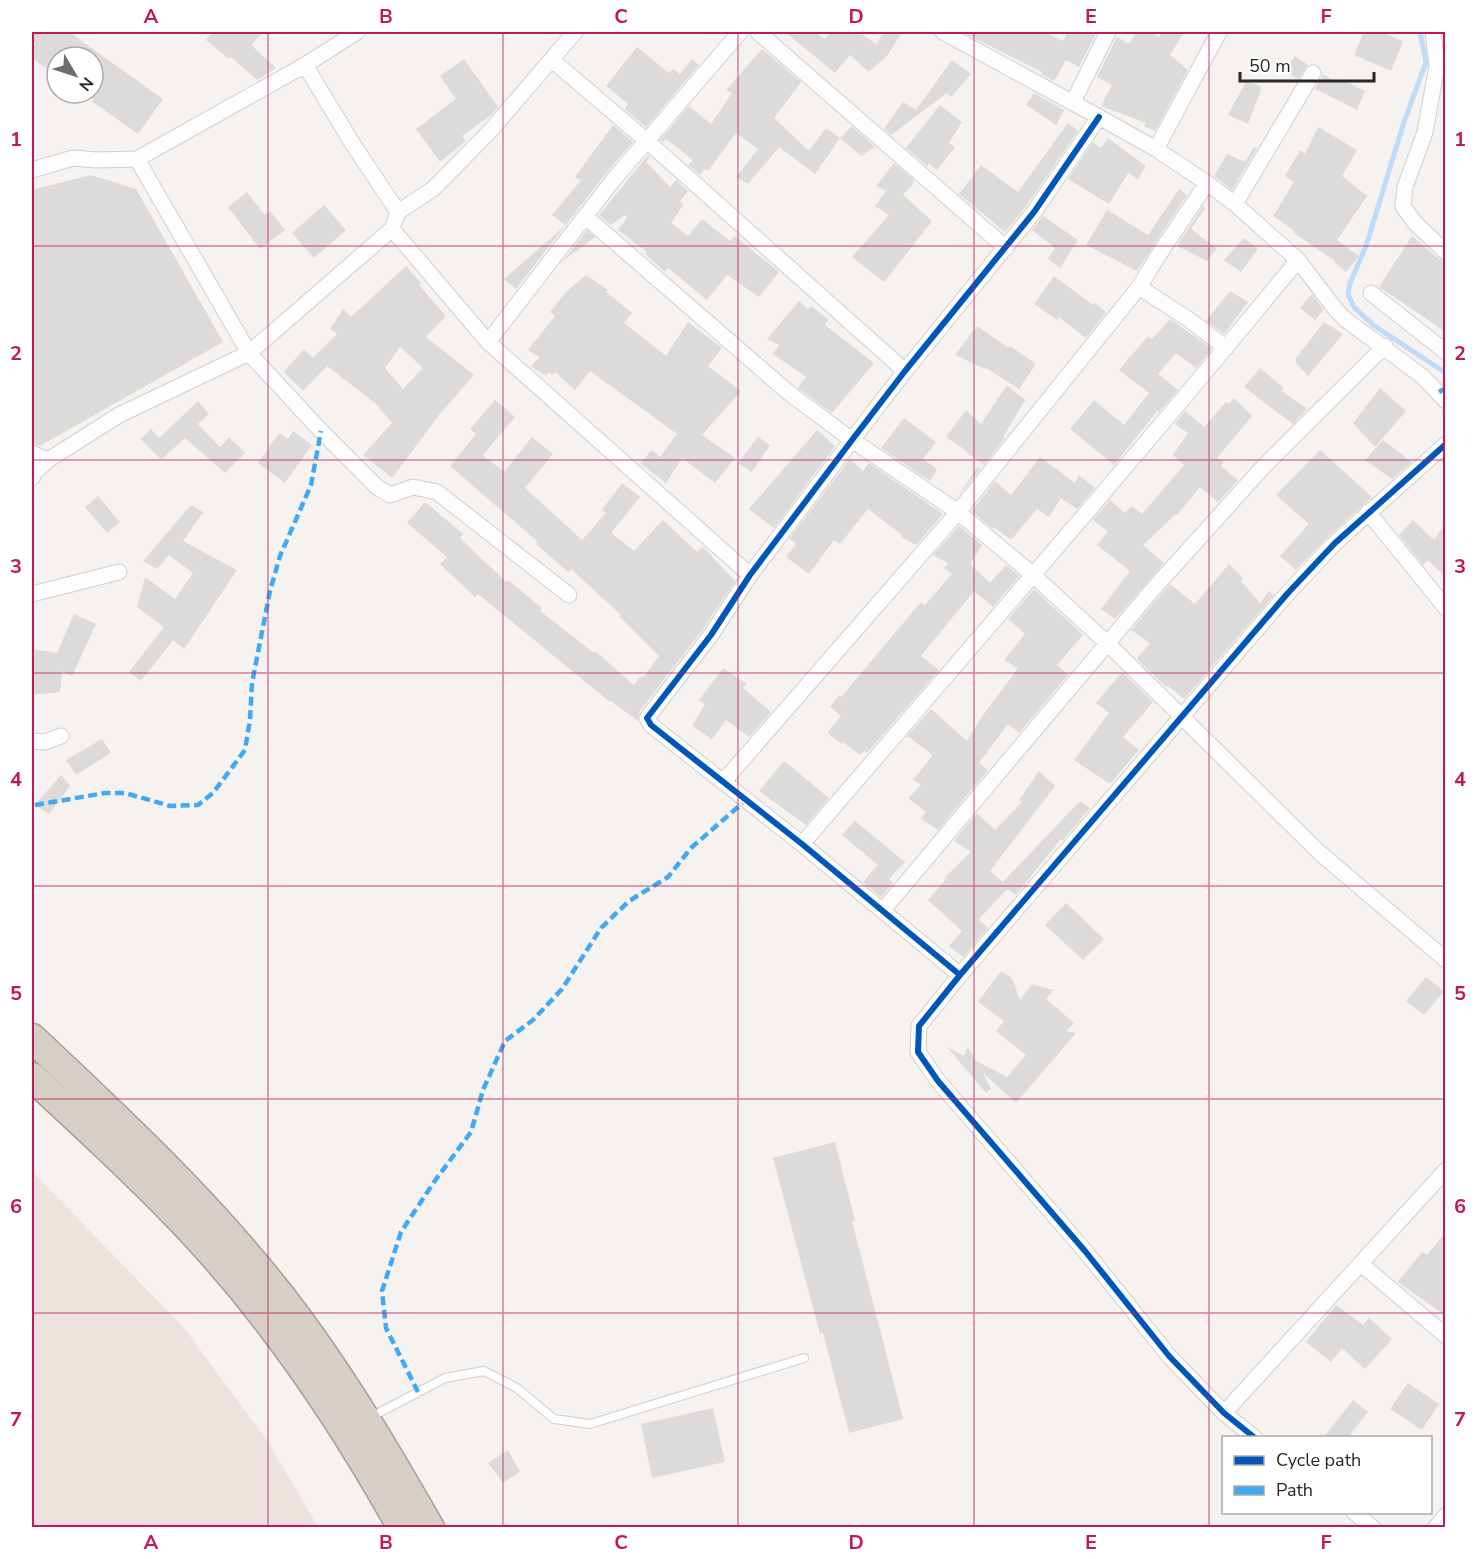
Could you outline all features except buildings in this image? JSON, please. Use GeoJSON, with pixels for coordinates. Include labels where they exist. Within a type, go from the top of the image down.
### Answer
{"type":"FeatureCollection","features":[{"type":"Feature","properties":{"kind":"highway"},"geometry":{"type":"LineString","coordinates":[[32,1038],[127,1127],[201,1205],[271,1284],[332,1366],[367,1420],[430,1527]]}},
{"type":"Feature","properties":{"kind":"highway"},"geometry":{"type":"LineString","coordinates":[[32,1077],[110,1149],[184,1223],[251,1301],[312,1380],[370,1471],[402,1527]]}},
{"type":"Feature","properties":{"kind":"street"},"geometry":{"type":"LineString","coordinates":[[32,170],[73,158],[137,159],[304,65],[357,32]]}},
{"type":"Feature","properties":{"kind":"street"},"geometry":{"type":"LineString","coordinates":[[32,478],[34,473],[48,460],[119,415],[249,353],[392,229],[398,212],[433,189],[491,130],[575,32]]}},
{"type":"Feature","properties":{"kind":"street"},"geometry":{"type":"LineString","coordinates":[[488,342],[614,179],[740,32]]}},
{"type":"Feature","properties":{"kind":"street"},"geometry":{"type":"LineString","coordinates":[[758,32],[1006,248]]}},
{"type":"Feature","properties":{"kind":"street"},"geometry":{"type":"LineString","coordinates":[[943,32],[1156,149],[1207,183],[1235,204],[1298,260],[1336,310],[1422,376],[1446,400]]}},
{"type":"Feature","properties":{"kind":"street"},"geometry":{"type":"LineString","coordinates":[[1073,102],[1108,32]]}},
{"type":"Feature","properties":{"kind":"street"},"geometry":{"type":"LineString","coordinates":[[1156,149],[1219,32]]}},
{"type":"Feature","properties":{"kind":"street"},"geometry":{"type":"LineString","coordinates":[[1433,32],[1437,66],[1425,132],[1405,187],[1403,206],[1415,223],[1446,252]]}},
{"type":"Feature","properties":{"kind":"street"},"geometry":{"type":"LineString","coordinates":[[552,60],[647,141],[905,371]]}},
{"type":"Feature","properties":{"kind":"street"},"geometry":{"type":"LineString","coordinates":[[304,65],[398,212]]}},
{"type":"Feature","properties":{"kind":"street"},"geometry":{"type":"LineString","coordinates":[[1235,204],[1313,73]]}},
{"type":"Feature","properties":{"kind":"street"},"geometry":{"type":"LineString","coordinates":[[960,975],[802,844],[651,725],[647,718],[711,635],[750,574],[905,371],[1034,212],[1099,117]]}},
{"type":"Feature","properties":{"kind":"street"},"geometry":{"type":"LineString","coordinates":[[137,159],[249,353],[321,431],[377,487],[390,495],[413,487],[437,492],[569,595]]}},
{"type":"Feature","properties":{"kind":"street"},"geometry":{"type":"LineString","coordinates":[[723,782],[958,512],[1140,287],[1207,183]]}},
{"type":"Feature","properties":{"kind":"street"},"geometry":{"type":"LineString","coordinates":[[586,217],[789,393],[852,441],[958,512],[1032,574],[1108,644],[1320,853],[1446,960]]}},
{"type":"Feature","properties":{"kind":"street"},"geometry":{"type":"LineString","coordinates":[[392,229],[488,342],[750,574]]}},
{"type":"Feature","properties":{"kind":"street"},"geometry":{"type":"LineString","coordinates":[[802,844],[1138,453],[1298,260]]}},
{"type":"Feature","properties":{"kind":"street"},"geometry":{"type":"LineString","coordinates":[[1140,287],[1226,348]]}},
{"type":"Feature","properties":{"kind":"street"},"geometry":{"type":"LineString","coordinates":[[1371,293],[1446,352]]}},
{"type":"Feature","properties":{"kind":"street"},"geometry":{"type":"LineString","coordinates":[[883,910],[1154,588],[1266,465],[1385,346]]}},
{"type":"Feature","properties":{"kind":"street"},"geometry":{"type":"LineString","coordinates":[[1254,1436],[1224,1413],[1169,1356],[1085,1251],[938,1081],[918,1052],[919,1026],[960,975],[1287,594],[1335,543],[1446,444]]}},
{"type":"Feature","properties":{"kind":"street"},"geometry":{"type":"LineString","coordinates":[[32,453],[48,460]]}},
{"type":"Feature","properties":{"kind":"street"},"geometry":{"type":"LineString","coordinates":[[1368,512],[1446,608]]}},
{"type":"Feature","properties":{"kind":"street"},"geometry":{"type":"LineString","coordinates":[[32,594],[119,572]]}},
{"type":"Feature","properties":{"kind":"street"},"geometry":{"type":"LineString","coordinates":[[32,741],[45,742],[61,736]]}},
{"type":"Feature","properties":{"kind":"street"},"geometry":{"type":"LineString","coordinates":[[1224,1413],[1446,1170]]}},
{"type":"Feature","properties":{"kind":"street"},"geometry":{"type":"LineString","coordinates":[[1361,1264],[1446,1336]]}},
{"type":"Feature","properties":{"kind":"street"},"geometry":{"type":"LineString","coordinates":[[1356,1514],[1373,1527]]}},
{"type":"Feature","properties":{"kind":"street"},"geometry":{"type":"LineString","coordinates":[[1435,1527],[1446,1515]]}},
{"type":"Feature","properties":{"kind":"lane"},"geometry":{"type":"LineString","coordinates":[[367,1420],[445,1378],[484,1371],[517,1388],[554,1419],[590,1424],[804,1358]]}},
{"type":"Feature","properties":{"kind":"shaded area"},"geometry":{"type":"Polygon","coordinates":[[[32,1171],[185,1329],[270,1445],[318,1527],[32,1527],[32,1171]]]}},
{"type":"Feature","properties":{"kind":"waterway"},"geometry":{"type":"LineString","coordinates":[[1420,32],[1426,62],[1348,294],[1354,307],[1373,325],[1446,373]]}},
{"type":"Feature","properties":{"kind":"marked path"},"geometry":{"type":"LineString","coordinates":[[1439,392],[1446,388]]}},
{"type":"Feature","properties":{"kind":"marked path"},"geometry":{"type":"LineString","coordinates":[[35,805],[105,793],[125,793],[170,806],[198,805],[213,793],[245,750],[250,720],[252,683],[270,591],[280,556],[311,485],[321,431]]}},
{"type":"Feature","properties":{"kind":"marked path"},"geometry":{"type":"LineString","coordinates":[[418,1392],[386,1328],[382,1291],[401,1232],[471,1132],[483,1090],[505,1041],[533,1020],[562,989],[601,928],[629,901],[668,877],[691,848],[746,800]]}},
{"type":"Feature","properties":{"kind":"cycle path"},"geometry":{"type":"LineString","coordinates":[[960,975],[802,844],[651,725],[647,718],[711,635],[750,575],[852,440],[1034,212],[1099,117]]}},
{"type":"Feature","properties":{"kind":"cycle path"},"geometry":{"type":"LineString","coordinates":[[1253,1436],[1224,1413],[1169,1356],[1085,1251],[938,1081],[918,1052],[919,1026],[960,975],[1287,594],[1335,543],[1446,444]]}}]}
